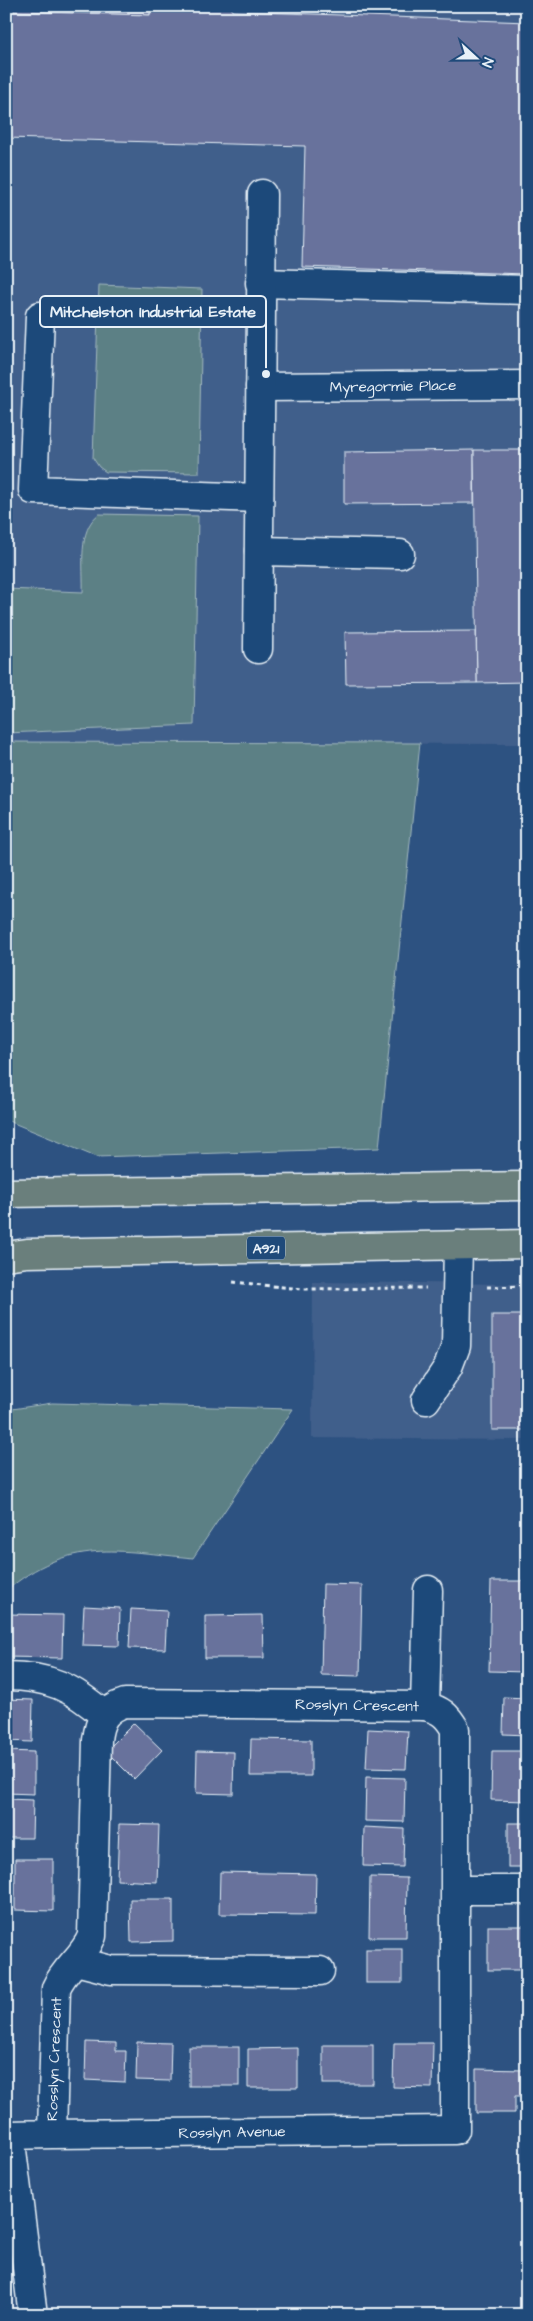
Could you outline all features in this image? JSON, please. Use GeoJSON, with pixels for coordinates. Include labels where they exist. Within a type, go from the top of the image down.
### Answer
{"type":"FeatureCollection","features":[{"type":"Feature","properties":{"kind":"main road"},"geometry":{"type":"LineString","coordinates":[[6,1193],[527,1186]]}},
{"type":"Feature","properties":{"kind":"main road","name":"A921"},"geometry":{"type":"LineString","coordinates":[[6,1256],[35,1252],[527,1244]]}},
{"type":"Feature","properties":{"kind":"street"},"geometry":{"type":"LineString","coordinates":[[258,648],[262,194]]}},
{"type":"Feature","properties":{"kind":"street"},"geometry":{"type":"LineString","coordinates":[[260,295],[527,290]]}},
{"type":"Feature","properties":{"kind":"street"},"geometry":{"type":"LineString","coordinates":[[40,316],[33,490],[259,498]]}},
{"type":"Feature","properties":{"kind":"street","name":"Myregormie Place"},"geometry":{"type":"LineString","coordinates":[[260,387],[527,385]]}},
{"type":"Feature","properties":{"kind":"street"},"geometry":{"type":"LineString","coordinates":[[258,551],[400,554]]}},
{"type":"Feature","properties":{"kind":"street"},"geometry":{"type":"LineString","coordinates":[[426,1400],[448,1367],[456,1346],[459,1288],[458,1245]]}},
{"type":"Feature","properties":{"kind":"street"},"geometry":{"type":"LineString","coordinates":[[425,1706],[428,1590]]}},
{"type":"Feature","properties":{"kind":"street"},"geometry":{"type":"LineString","coordinates":[[6,1676],[31,1676],[50,1680],[70,1688],[104,1715]]}},
{"type":"Feature","properties":{"kind":"street","name":"Rosslyn Crescent"},"geometry":{"type":"LineString","coordinates":[[52,2134],[56,1988],[63,1973],[86,1949],[92,1936],[97,1740],[99,1726],[104,1715],[113,1706],[125,1703],[425,1706],[439,1709],[448,1716],[455,1729],[455,2130]]}},
{"type":"Feature","properties":{"kind":"street"},"geometry":{"type":"LineString","coordinates":[[456,1890],[527,1890]]}},
{"type":"Feature","properties":{"kind":"street"},"geometry":{"type":"LineString","coordinates":[[76,1961],[111,1970],[320,1971]]}},
{"type":"Feature","properties":{"kind":"street","name":"Rosslyn Avenue"},"geometry":{"type":"LineString","coordinates":[[8,2135],[455,2130]]}},
{"type":"Feature","properties":{"kind":"street"},"geometry":{"type":"LineString","coordinates":[[8,2135],[33,2315]]}},
{"type":"Feature","properties":{"kind":"path"},"geometry":{"type":"LineString","coordinates":[[224,1282],[302,1289],[527,1286]]}},
{"type":"Feature","properties":{"kind":"shaded area"},"geometry":{"type":"Polygon","coordinates":[[[6,6],[527,6],[527,744],[6,742],[6,6]]]}},
{"type":"Feature","properties":{"kind":"shaded area"},"geometry":{"type":"Polygon","coordinates":[[[313,1282],[527,1284],[527,1440],[312,1438],[313,1282]]]}},
{"type":"Feature","properties":{"kind":"green space"},"geometry":{"type":"Polygon","coordinates":[[[99,285],[202,289],[199,473],[106,472],[99,467],[93,458],[99,285]]]}},
{"type":"Feature","properties":{"kind":"green space"},"geometry":{"type":"Polygon","coordinates":[[[99,514],[198,516],[194,725],[6,733],[6,589],[83,592],[83,550],[87,529],[99,514]]]}},
{"type":"Feature","properties":{"kind":"green space"},"geometry":{"type":"Polygon","coordinates":[[[6,742],[420,743],[379,1148],[96,1157],[6,1120],[6,742]]]}},
{"type":"Feature","properties":{"kind":"green space"},"geometry":{"type":"Polygon","coordinates":[[[52,1403],[293,1409],[193,1558],[117,1551],[73,1555],[51,1562],[29,1574],[6,1591],[6,1410],[52,1403]]]}},
{"type":"Feature","properties":{"kind":"building"},"geometry":{"type":"Polygon","coordinates":[[[6,6],[151,6],[150,15],[6,11],[6,6]]]}},
{"type":"Feature","properties":{"kind":"building"},"geometry":{"type":"Polygon","coordinates":[[[151,6],[232,6],[232,11],[527,22],[527,274],[302,267],[305,146],[6,138],[6,11],[150,15],[151,6]]]}},
{"type":"Feature","properties":{"kind":"building"},"geometry":{"type":"Polygon","coordinates":[[[474,450],[474,503],[344,504],[344,452],[474,450]]]}},
{"type":"Feature","properties":{"kind":"building"},"geometry":{"type":"Polygon","coordinates":[[[474,450],[526,450],[527,682],[477,683],[474,450]]]}},
{"type":"Feature","properties":{"kind":"building"},"geometry":{"type":"Polygon","coordinates":[[[476,631],[477,683],[346,684],[345,632],[476,631]]]}},
{"type":"Feature","properties":{"kind":"building"},"geometry":{"type":"Polygon","coordinates":[[[492,1315],[527,1315],[527,1430],[492,1430],[492,1315]]]}},
{"type":"Feature","properties":{"kind":"building"},"geometry":{"type":"Polygon","coordinates":[[[491,1581],[527,1581],[527,1672],[489,1671],[491,1581]]]}},
{"type":"Feature","properties":{"kind":"building"},"geometry":{"type":"Polygon","coordinates":[[[323,1584],[362,1585],[360,1676],[321,1675],[323,1584]]]}},
{"type":"Feature","properties":{"kind":"building"},"geometry":{"type":"Polygon","coordinates":[[[84,1606],[120,1608],[119,1646],[82,1645],[84,1606]]]}},
{"type":"Feature","properties":{"kind":"building"},"geometry":{"type":"Polygon","coordinates":[[[131,1609],[167,1611],[165,1649],[129,1648],[131,1609]]]}},
{"type":"Feature","properties":{"kind":"building"},"geometry":{"type":"Polygon","coordinates":[[[6,1614],[63,1615],[62,1658],[6,1657],[6,1614]]]}},
{"type":"Feature","properties":{"kind":"building"},"geometry":{"type":"Polygon","coordinates":[[[263,1615],[264,1658],[205,1658],[205,1616],[263,1615]]]}},
{"type":"Feature","properties":{"kind":"building"},"geometry":{"type":"Polygon","coordinates":[[[504,1697],[527,1698],[527,1735],[503,1734],[504,1697]]]}},
{"type":"Feature","properties":{"kind":"building"},"geometry":{"type":"Polygon","coordinates":[[[6,1699],[33,1700],[32,1742],[6,1741],[6,1699]]]}},
{"type":"Feature","properties":{"kind":"building"},"geometry":{"type":"Polygon","coordinates":[[[134,1723],[162,1750],[134,1779],[106,1751],[134,1723]]]}},
{"type":"Feature","properties":{"kind":"building"},"geometry":{"type":"Polygon","coordinates":[[[368,1729],[408,1731],[406,1769],[366,1768],[368,1729]]]}},
{"type":"Feature","properties":{"kind":"building"},"geometry":{"type":"Polygon","coordinates":[[[251,1739],[311,1740],[311,1776],[250,1776],[251,1739]]]}},
{"type":"Feature","properties":{"kind":"building"},"geometry":{"type":"Polygon","coordinates":[[[6,1751],[34,1752],[34,1794],[6,1793],[6,1751]]]}},
{"type":"Feature","properties":{"kind":"building"},"geometry":{"type":"Polygon","coordinates":[[[197,1751],[234,1752],[233,1794],[196,1793],[197,1751]]]}},
{"type":"Feature","properties":{"kind":"building"},"geometry":{"type":"Polygon","coordinates":[[[492,1751],[527,1751],[527,1801],[491,1800],[492,1751]]]}},
{"type":"Feature","properties":{"kind":"building"},"geometry":{"type":"Polygon","coordinates":[[[366,1777],[405,1778],[404,1822],[365,1821],[366,1777]]]}},
{"type":"Feature","properties":{"kind":"building"},"geometry":{"type":"Polygon","coordinates":[[[6,1799],[33,1800],[32,1838],[6,1838],[6,1799]]]}},
{"type":"Feature","properties":{"kind":"building"},"geometry":{"type":"Polygon","coordinates":[[[508,1823],[527,1823],[527,1867],[508,1867],[508,1823]]]}},
{"type":"Feature","properties":{"kind":"building"},"geometry":{"type":"Polygon","coordinates":[[[119,1824],[159,1825],[157,1882],[117,1880],[119,1824]]]}},
{"type":"Feature","properties":{"kind":"building"},"geometry":{"type":"Polygon","coordinates":[[[364,1827],[404,1829],[403,1867],[363,1866],[364,1827]]]}},
{"type":"Feature","properties":{"kind":"building"},"geometry":{"type":"Polygon","coordinates":[[[15,1859],[53,1859],[53,1911],[15,1910],[15,1859]]]}},
{"type":"Feature","properties":{"kind":"building"},"geometry":{"type":"Polygon","coordinates":[[[220,1872],[316,1874],[315,1915],[219,1914],[220,1872]]]}},
{"type":"Feature","properties":{"kind":"building"},"geometry":{"type":"Polygon","coordinates":[[[370,1877],[407,1878],[406,1937],[369,1937],[370,1877]]]}},
{"type":"Feature","properties":{"kind":"building"},"geometry":{"type":"Polygon","coordinates":[[[130,1899],[173,1899],[173,1941],[131,1942],[130,1899]]]}},
{"type":"Feature","properties":{"kind":"building"},"geometry":{"type":"Polygon","coordinates":[[[488,1926],[527,1926],[527,1970],[488,1970],[488,1926]]]}},
{"type":"Feature","properties":{"kind":"building"},"geometry":{"type":"Polygon","coordinates":[[[366,1949],[402,1949],[402,1983],[366,1983],[366,1949]]]}},
{"type":"Feature","properties":{"kind":"building"},"geometry":{"type":"Polygon","coordinates":[[[86,2042],[116,2043],[116,2051],[126,2051],[125,2082],[85,2080],[86,2042]]]}},
{"type":"Feature","properties":{"kind":"building"},"geometry":{"type":"Polygon","coordinates":[[[137,2042],[171,2043],[170,2081],[136,2080],[137,2042]]]}},
{"type":"Feature","properties":{"kind":"building"},"geometry":{"type":"Polygon","coordinates":[[[394,2043],[433,2043],[432,2088],[393,2087],[394,2043]]]}},
{"type":"Feature","properties":{"kind":"building"},"geometry":{"type":"Polygon","coordinates":[[[323,2045],[373,2045],[373,2084],[323,2084],[323,2045]]]}},
{"type":"Feature","properties":{"kind":"building"},"geometry":{"type":"Polygon","coordinates":[[[189,2047],[239,2047],[239,2086],[189,2086],[189,2047]]]}},
{"type":"Feature","properties":{"kind":"building"},"geometry":{"type":"Polygon","coordinates":[[[298,2048],[298,2088],[248,2088],[248,2049],[298,2048]]]}},
{"type":"Feature","properties":{"kind":"building"},"geometry":{"type":"Polygon","coordinates":[[[476,2069],[525,2070],[525,2096],[515,2096],[515,2113],[476,2113],[476,2069]]]}},
{"type":"Feature","properties":{"kind":"place","name":"Mitchelston Industrial Estate"},"geometry":{"type":"Point","coordinates":[266,374]}}]}
